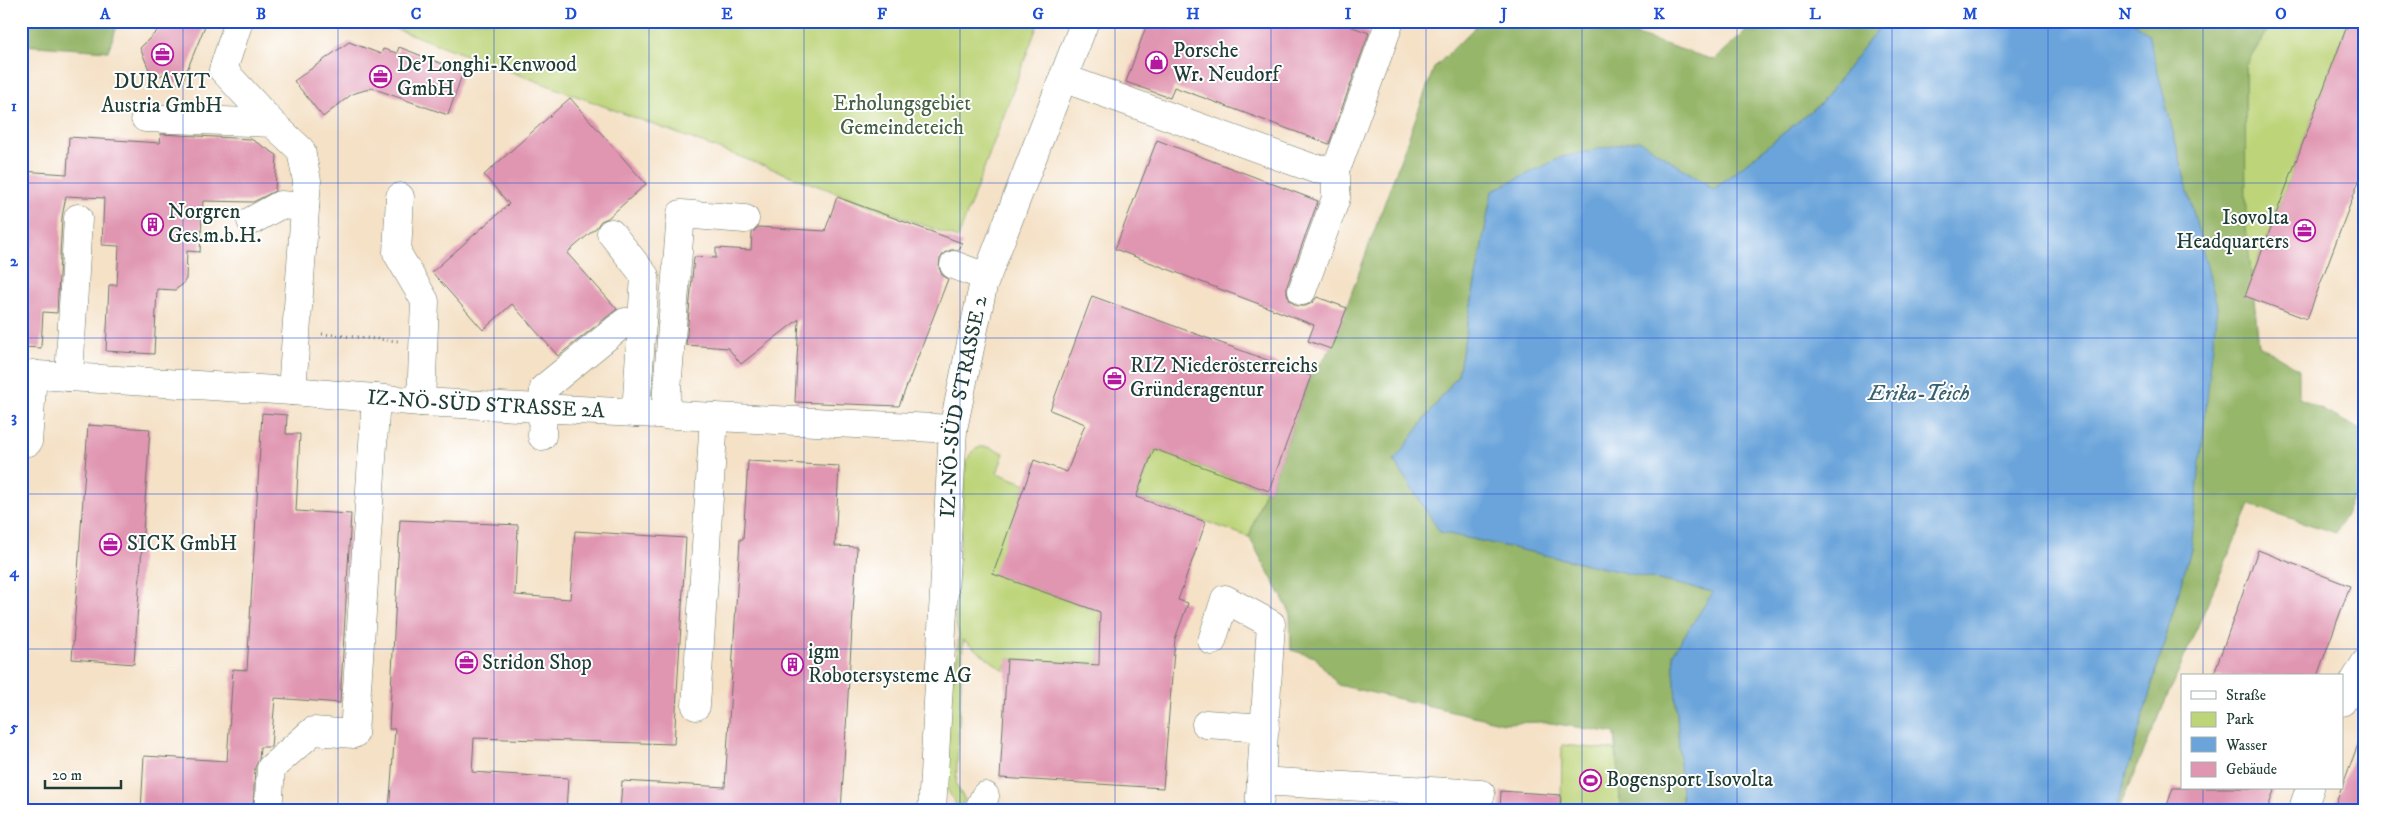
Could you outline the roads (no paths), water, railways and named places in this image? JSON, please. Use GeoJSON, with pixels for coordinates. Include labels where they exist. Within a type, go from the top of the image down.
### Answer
{"type":"FeatureCollection","features":[{"type":"Feature","properties":{"kind":"street"},"geometry":{"type":"LineString","coordinates":[[239,21],[223,70],[272,123],[301,150],[307,182],[292,391]]}},
{"type":"Feature","properties":{"kind":"street","name":"IZ-NÖ-SÜD STRASSE 2"},"geometry":{"type":"LineString","coordinates":[[932,811],[952,429],[986,277],[1085,21]]}},
{"type":"Feature","properties":{"kind":"street"},"geometry":{"type":"LineString","coordinates":[[1063,78],[1315,169],[1332,168],[1339,162],[1390,21]]}},
{"type":"Feature","properties":{"kind":"street"},"geometry":{"type":"LineString","coordinates":[[145,118],[272,123]]}},
{"type":"Feature","properties":{"kind":"street"},"geometry":{"type":"LineString","coordinates":[[1302,291],[1336,198],[1336,177],[1332,168]]}},
{"type":"Feature","properties":{"kind":"street"},"geometry":{"type":"LineString","coordinates":[[400,198],[397,253],[425,301],[421,402]]}},
{"type":"Feature","properties":{"kind":"street"},"geometry":{"type":"LineString","coordinates":[[251,221],[280,206],[305,207]]}},
{"type":"Feature","properties":{"kind":"street"},"geometry":{"type":"LineString","coordinates":[[665,415],[681,214],[745,218]]}},
{"type":"Feature","properties":{"kind":"street"},"geometry":{"type":"LineString","coordinates":[[69,377],[78,218]]}},
{"type":"Feature","properties":{"kind":"street"},"geometry":{"type":"LineString","coordinates":[[610,233],[645,276],[636,413]]}},
{"type":"Feature","properties":{"kind":"street"},"geometry":{"type":"LineString","coordinates":[[954,265],[986,277]]}},
{"type":"Feature","properties":{"kind":"street"},"geometry":{"type":"LineString","coordinates":[[542,436],[544,388],[625,322],[642,323]]}},
{"type":"Feature","properties":{"kind":"street"},"geometry":{"type":"LineString","coordinates":[[21,442],[28,442],[27,374]]}},
{"type":"Feature","properties":{"kind":"street","name":"IZ-NÖ-SÜD STRASSE 2A"},"geometry":{"type":"LineString","coordinates":[[27,374],[292,391],[421,402],[952,429]]}},
{"type":"Feature","properties":{"kind":"street"},"geometry":{"type":"LineString","coordinates":[[268,811],[271,768],[313,731],[354,734],[376,398]]}},
{"type":"Feature","properties":{"kind":"street"},"geometry":{"type":"LineString","coordinates":[[696,706],[714,417]]}},
{"type":"Feature","properties":{"kind":"street"},"geometry":{"type":"LineString","coordinates":[[1212,641],[1225,599],[1270,624],[1259,811]]}},
{"type":"Feature","properties":{"kind":"street"},"geometry":{"type":"LineString","coordinates":[[2344,699],[2365,663]]}},
{"type":"Feature","properties":{"kind":"street"},"geometry":{"type":"LineString","coordinates":[[1206,724],[1265,728]]}},
{"type":"Feature","properties":{"kind":"street"},"geometry":{"type":"LineString","coordinates":[[1261,781],[1481,794]]}},
{"type":"Feature","properties":{"kind":"street"},"geometry":{"type":"LineString","coordinates":[[2302,811],[2309,790]]}},
{"type":"Feature","properties":{"kind":"water","name":"Erika-Teich"},"geometry":{"type":"Polygon","coordinates":[[[1884,21],[2132,21],[2148,33],[2217,306],[2191,549],[2116,811],[1683,811],[1673,653],[1713,592],[1440,532],[1394,461],[1458,375],[1492,191],[1562,157],[1639,140],[1714,189],[1821,103],[1884,21]]]}},
{"type":"Feature","properties":{"kind":"place","name":"DURAVIT Austria GmbH"},"geometry":{"type":"Point","coordinates":[162,55]}},
{"type":"Feature","properties":{"kind":"place","name":"Porsche Wr. Neudorf"},"geometry":{"type":"Point","coordinates":[1157,63]}},
{"type":"Feature","properties":{"kind":"place","name":"De'Longhi-Kenwood GmbH"},"geometry":{"type":"Point","coordinates":[381,77]}},
{"type":"Feature","properties":{"kind":"place","name":"Norgren Ges.m.b.H."},"geometry":{"type":"Point","coordinates":[152,224]}},
{"type":"Feature","properties":{"kind":"place","name":"Isovolta Headquarters"},"geometry":{"type":"Point","coordinates":[2305,230]}},
{"type":"Feature","properties":{"kind":"place","name":"RIZ Niederösterreichs Gründeragentur"},"geometry":{"type":"Point","coordinates":[1114,378]}},
{"type":"Feature","properties":{"kind":"place","name":"SICK GmbH"},"geometry":{"type":"Point","coordinates":[111,544]}},
{"type":"Feature","properties":{"kind":"place","name":"Stridon Shop"},"geometry":{"type":"Point","coordinates":[466,663]}},
{"type":"Feature","properties":{"kind":"place","name":"igm Robotersysteme AG"},"geometry":{"type":"Point","coordinates":[792,664]}},
{"type":"Feature","properties":{"kind":"place","name":"Bogensport Isovolta"},"geometry":{"type":"Point","coordinates":[1590,780]}},
{"type":"Feature","properties":{"kind":"park label","name":"Erholungsgebiet Gemeindeteich"},"geometry":{"type":"Point","coordinates":[902,116]}}]}
